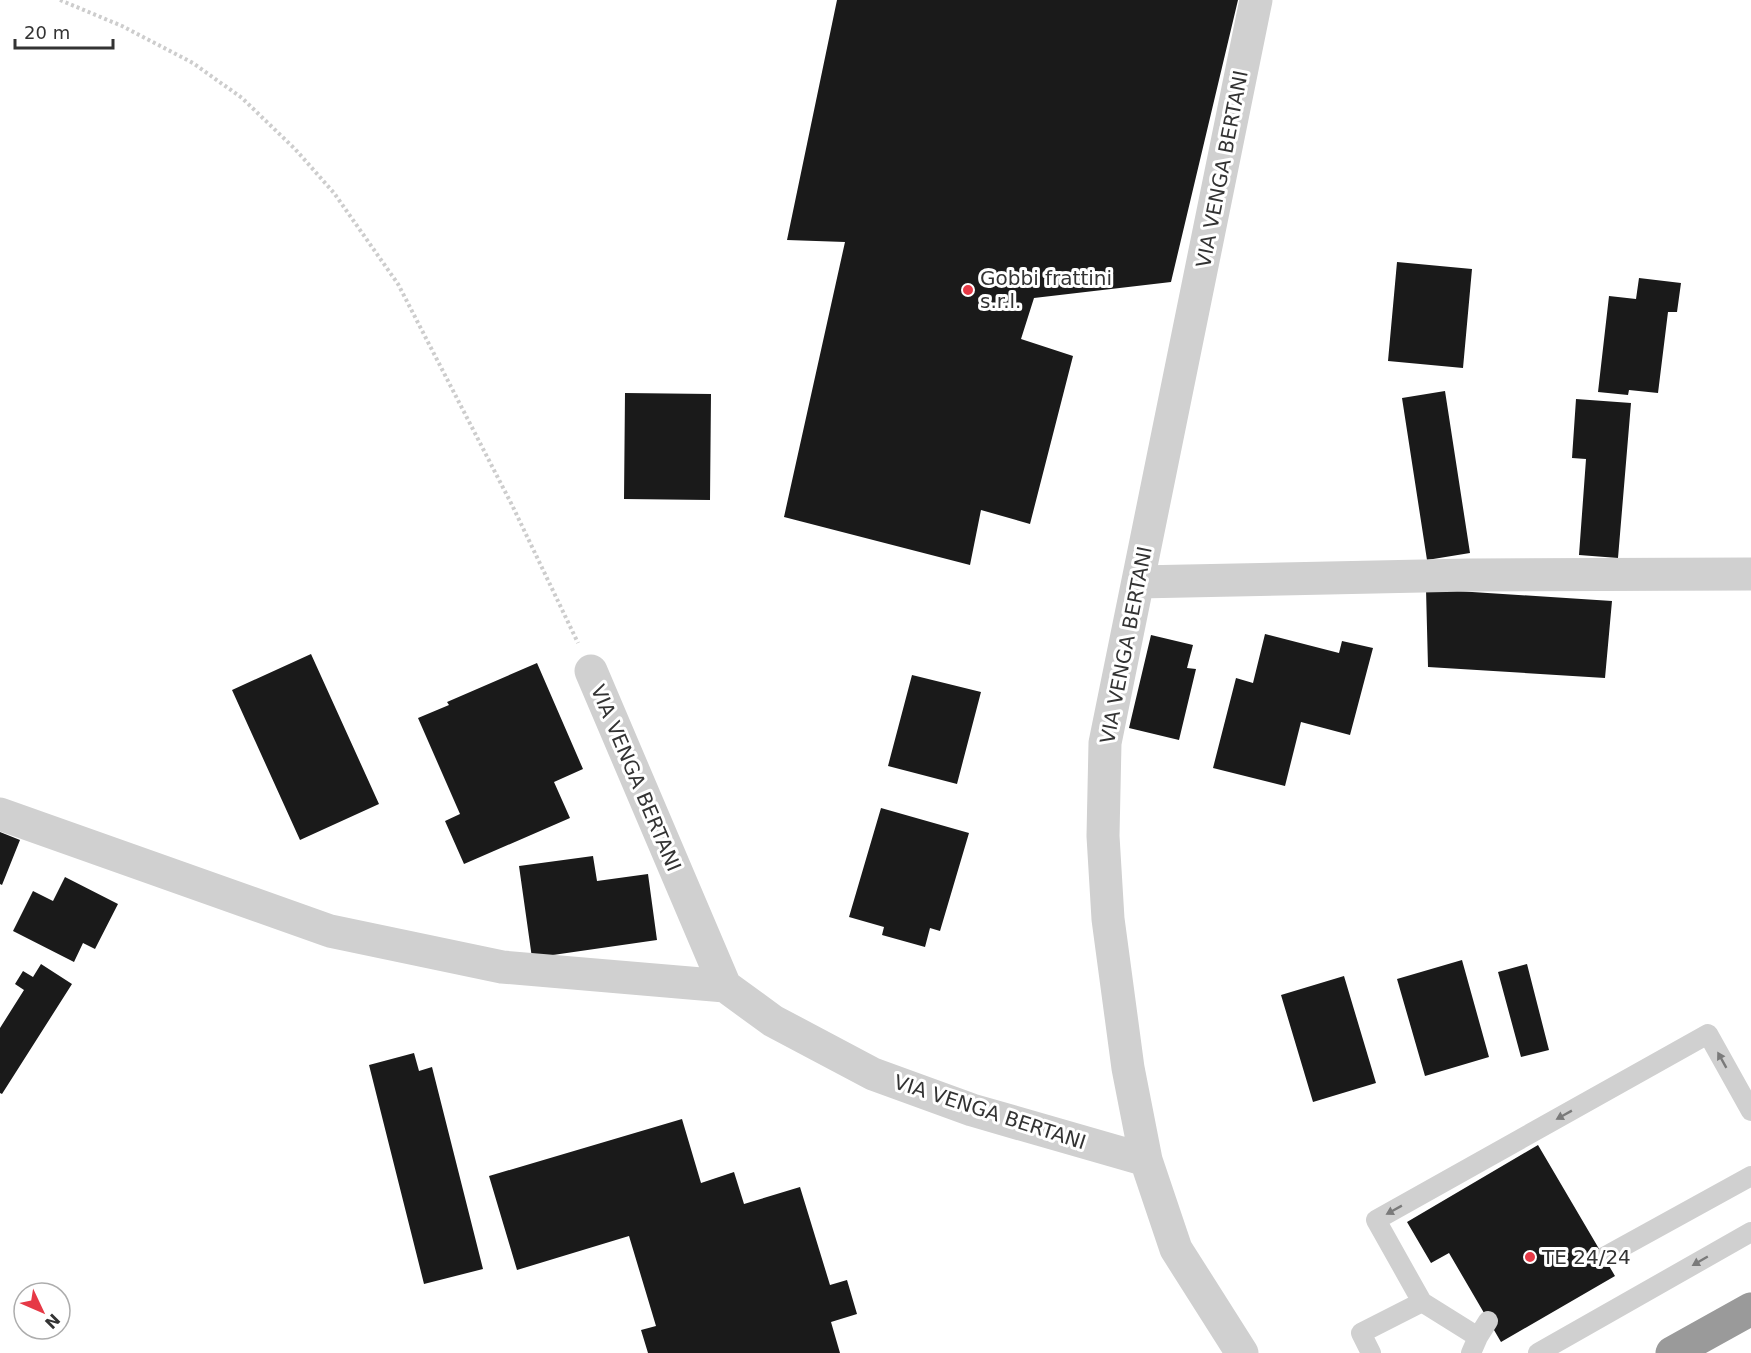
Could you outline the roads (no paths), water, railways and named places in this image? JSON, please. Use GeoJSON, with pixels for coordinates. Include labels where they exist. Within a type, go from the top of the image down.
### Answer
{"type":"FeatureCollection","features":[{"type":"Feature","properties":{"kind":"highway"},"geometry":{"type":"LineString","coordinates":[[1672,1353],[1751,1309]]}},
{"type":"Feature","properties":{"kind":"street","name":"VIA VENGA BERTANI"},"geometry":{"type":"LineString","coordinates":[[591,671],[725,986],[773,1021],[873,1074],[972,1110],[1146,1160],[1128,1068],[1109,930],[1103,836],[1105,743],[1256,0]]}},
{"type":"Feature","properties":{"kind":"street"},"geometry":{"type":"LineString","coordinates":[[1138,582],[1469,575],[1751,574]]}},
{"type":"Feature","properties":{"kind":"street"},"geometry":{"type":"LineString","coordinates":[[0,814],[330,931],[502,967],[725,986]]}},
{"type":"Feature","properties":{"kind":"street"},"geometry":{"type":"LineString","coordinates":[[1146,1160],[1176,1248],[1242,1353]]}},
{"type":"Feature","properties":{"kind":"lane"},"geometry":{"type":"LineString","coordinates":[[1479,1337],[1422,1302],[1376,1220],[1708,1034],[1751,1111]]}},
{"type":"Feature","properties":{"kind":"lane"},"geometry":{"type":"LineString","coordinates":[[1604,1257],[1751,1176]]}},
{"type":"Feature","properties":{"kind":"lane"},"geometry":{"type":"LineString","coordinates":[[1538,1353],[1751,1232]]}},
{"type":"Feature","properties":{"kind":"lane"},"geometry":{"type":"LineString","coordinates":[[1371,1353],[1361,1333],[1422,1302]]}},
{"type":"Feature","properties":{"kind":"place","name":"Gobbi frattini s.r.l."},"geometry":{"type":"Point","coordinates":[968,290]}},
{"type":"Feature","properties":{"kind":"place","name":"TE 24/24"},"geometry":{"type":"Point","coordinates":[1530,1257]}}]}
